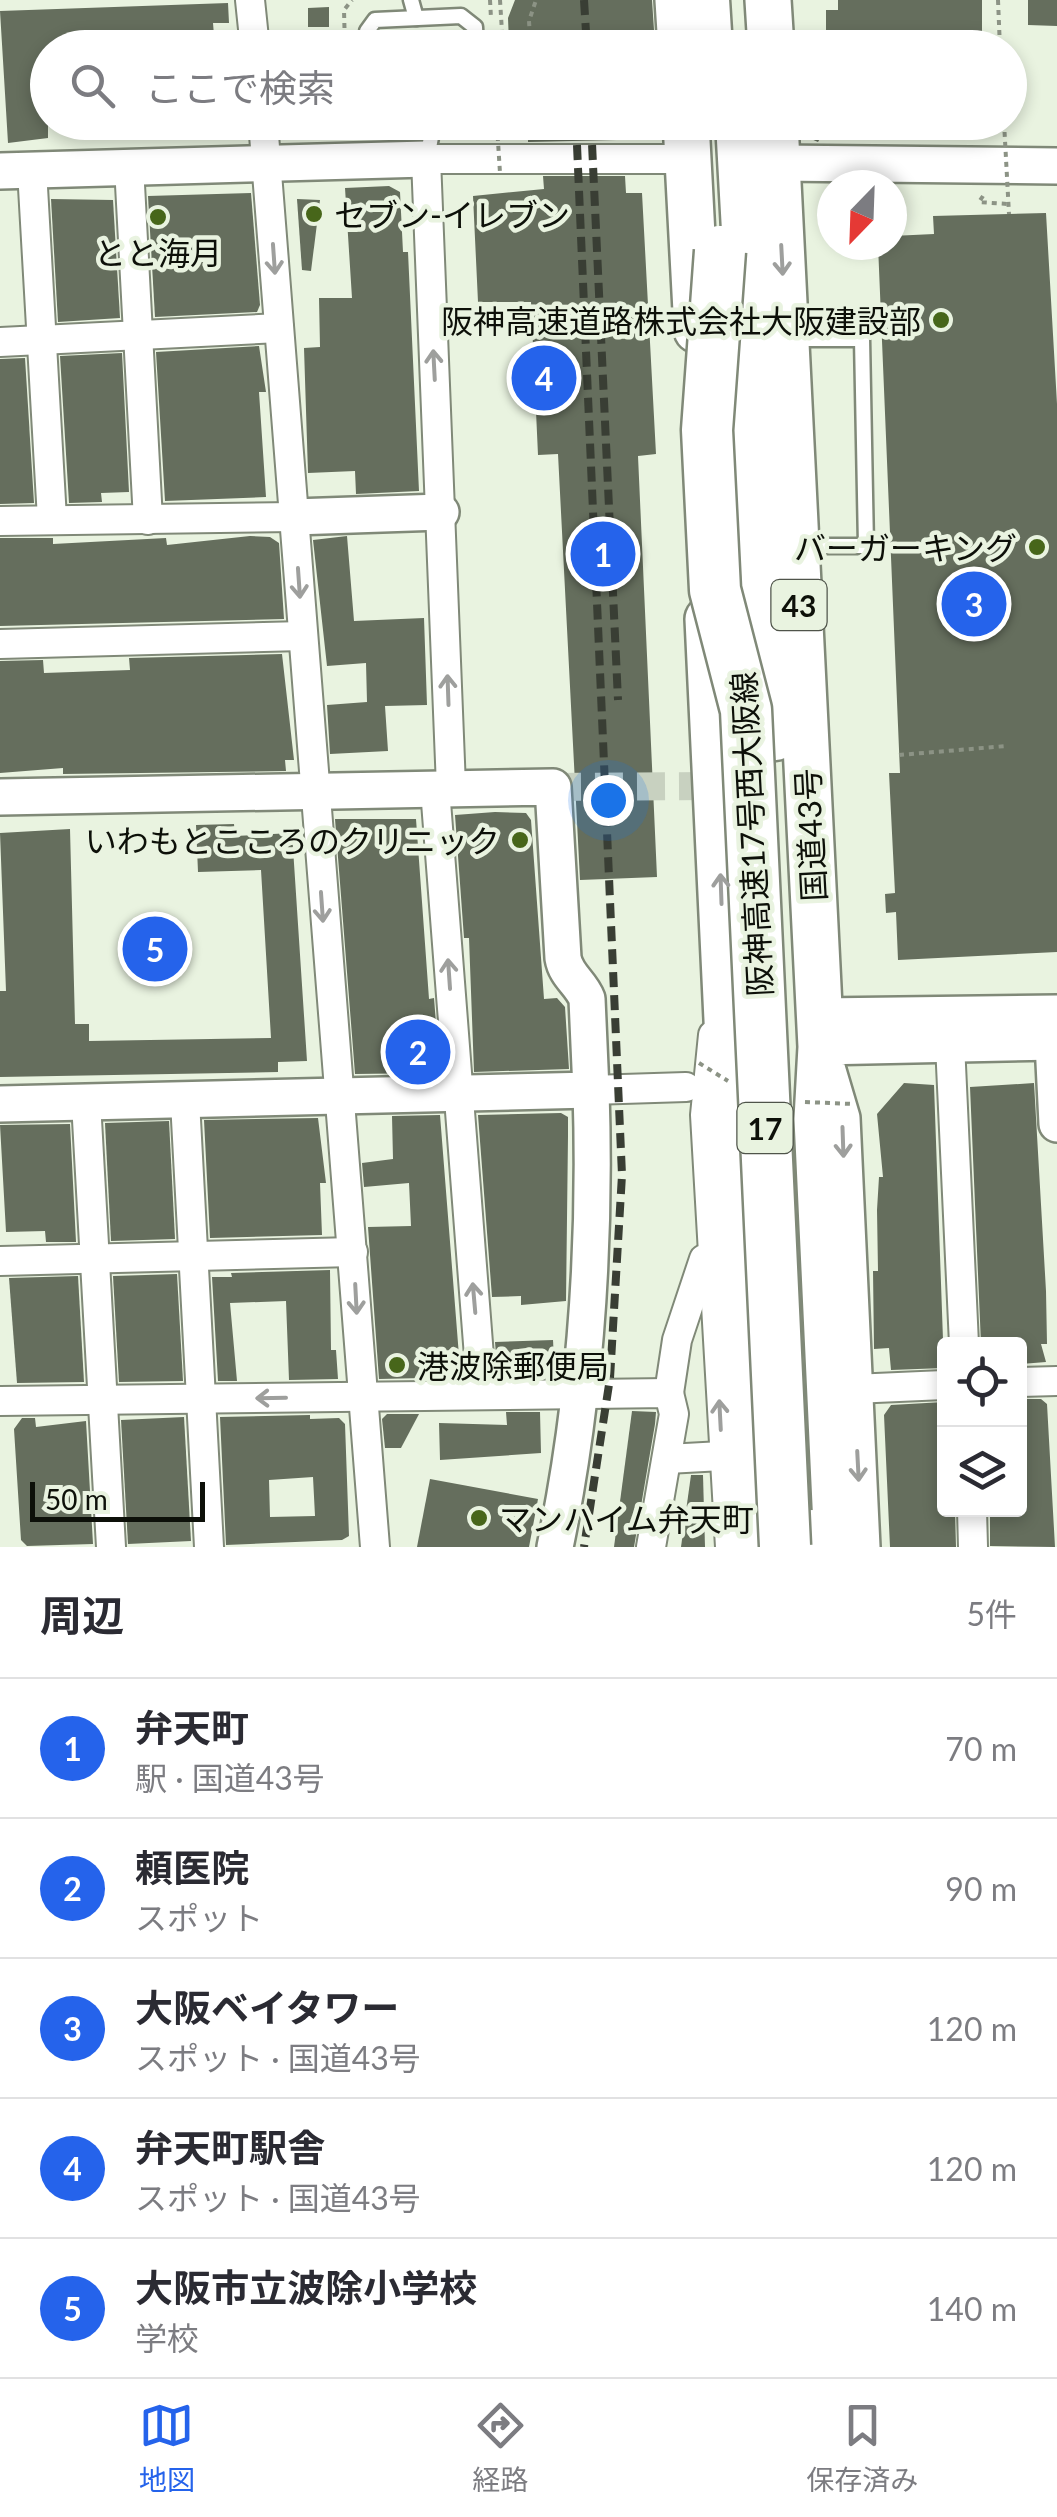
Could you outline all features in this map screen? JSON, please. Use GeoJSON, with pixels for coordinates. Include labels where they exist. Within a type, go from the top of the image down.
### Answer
{"type":"FeatureCollection","features":[{"type":"Feature","properties":{"kind":"highway"},"geometry":{"type":"LineString","coordinates":[[678,0],[680,30]]}},
{"type":"Feature","properties":{"kind":"highway"},"geometry":{"type":"LineString","coordinates":[[704,0],[706,30]]}},
{"type":"Feature","properties":{"kind":"highway"},"geometry":{"type":"LineString","coordinates":[[734,0],[735,30]]}},
{"type":"Feature","properties":{"kind":"highway"},"geometry":{"type":"LineString","coordinates":[[768,0],[769,30]]}},
{"type":"Feature","properties":{"kind":"highway"},"geometry":{"type":"LineString","coordinates":[[699,140],[711,664],[752,1547]]}},
{"type":"Feature","properties":{"kind":"highway","name":"阪神高速17号西大阪線"},"geometry":{"type":"LineString","coordinates":[[700,140],[720,250],[707,430],[715,590],[746,710],[806,1544]]}},
{"type":"Feature","properties":{"kind":"highway","name":"阪神高速17号西大阪線"},"geometry":{"type":"LineString","coordinates":[[742,140],[764,488],[806,1544]]}},
{"type":"Feature","properties":{"kind":"highway","name":"国道43号"},"geometry":{"type":"LineString","coordinates":[[776,143],[820,1032],[811,1110],[806,1544]]}},
{"type":"Feature","properties":{"kind":"street"},"geometry":{"type":"LineString","coordinates":[[250,0],[253,30]]}},
{"type":"Feature","properties":{"kind":"street"},"geometry":{"type":"LineString","coordinates":[[264,140],[336,1097],[344,1111],[361,1396],[375,1547]]}},
{"type":"Feature","properties":{"kind":"street"},"geometry":{"type":"LineString","coordinates":[[52,520],[40,340],[16,171],[266,162],[399,140]]}},
{"type":"Feature","properties":{"kind":"street"},"geometry":{"type":"LineString","coordinates":[[429,140],[441,512],[443,788],[458,1093],[482,1395]]}},
{"type":"Feature","properties":{"kind":"street"},"geometry":{"type":"LineString","coordinates":[[776,143],[1057,166]]}},
{"type":"Feature","properties":{"kind":"street"},"geometry":{"type":"LineString","coordinates":[[129,166],[148,520]]}},
{"type":"Feature","properties":{"kind":"street"},"geometry":{"type":"LineString","coordinates":[[0,342],[140,338],[278,328]]}},
{"type":"Feature","properties":{"kind":"street"},"geometry":{"type":"LineString","coordinates":[[0,521],[441,512]]}},
{"type":"Feature","properties":{"kind":"street"},"geometry":{"type":"LineString","coordinates":[[0,644],[302,636]]}},
{"type":"Feature","properties":{"kind":"street"},"geometry":{"type":"LineString","coordinates":[[0,797],[553,788],[562,958],[565,970],[587,1000],[592,1258],[579,1394],[555,1547]]}},
{"type":"Feature","properties":{"kind":"street"},"geometry":{"type":"LineString","coordinates":[[724,986],[707,1071],[710,1244],[730,1547]]}},
{"type":"Feature","properties":{"kind":"street"},"geometry":{"type":"LineString","coordinates":[[820,1032],[1056,1032]]}},
{"type":"Feature","properties":{"kind":"street"},"geometry":{"type":"LineString","coordinates":[[820,1032],[950,1044],[1056,1032]]}},
{"type":"Feature","properties":{"kind":"street"},"geometry":{"type":"LineString","coordinates":[[820,1032],[842,1118],[862,1547]]}},
{"type":"Feature","properties":{"kind":"street"},"geometry":{"type":"LineString","coordinates":[[1056,1032],[1057,1124]]}},
{"type":"Feature","properties":{"kind":"street"},"geometry":{"type":"LineString","coordinates":[[950,1044],[964,1337]]}},
{"type":"Feature","properties":{"kind":"street"},"geometry":{"type":"LineString","coordinates":[[0,1104],[590,1090],[693,1075]]}},
{"type":"Feature","properties":{"kind":"street"},"geometry":{"type":"LineString","coordinates":[[185,1101],[209,1547]]}},
{"type":"Feature","properties":{"kind":"street"},"geometry":{"type":"LineString","coordinates":[[86,1102],[111,1547]]}},
{"type":"Feature","properties":{"kind":"street"},"geometry":{"type":"LineString","coordinates":[[651,1547],[674,1414],[668,1392],[677,1340],[710,1244]]}},
{"type":"Feature","properties":{"kind":"street"},"geometry":{"type":"LineString","coordinates":[[0,1261],[353,1252]]}},
{"type":"Feature","properties":{"kind":"street"},"geometry":{"type":"LineString","coordinates":[[1027,1382],[1057,1381]]}},
{"type":"Feature","properties":{"kind":"street"},"geometry":{"type":"LineString","coordinates":[[853,1389],[937,1384]]}},
{"type":"Feature","properties":{"kind":"street"},"geometry":{"type":"LineString","coordinates":[[0,1400],[668,1392]]}},
{"type":"Feature","properties":{"kind":"street"},"geometry":{"type":"LineString","coordinates":[[667,1459],[722,1456]]}},
{"type":"Feature","properties":{"kind":"street"},"geometry":{"type":"LineString","coordinates":[[972,1517],[973,1547]]}},
{"type":"Feature","properties":{"kind":"lane"},"geometry":{"type":"LineString","coordinates":[[411,0],[416,18]]}},
{"type":"Feature","properties":{"kind":"lane"},"geometry":{"type":"LineString","coordinates":[[368,30],[375,20],[461,16],[475,30]]}},
{"type":"Feature","properties":{"kind":"lane"},"geometry":{"type":"LineString","coordinates":[[786,339],[862,338],[866,546],[796,546]]}},
{"type":"Feature","properties":{"kind":"path"},"geometry":{"type":"LineString","coordinates":[[345,30],[344,10],[352,0]]}},
{"type":"Feature","properties":{"kind":"path"},"geometry":{"type":"LineString","coordinates":[[500,0],[502,30]]}},
{"type":"Feature","properties":{"kind":"path"},"geometry":{"type":"LineString","coordinates":[[530,30],[536,0]]}},
{"type":"Feature","properties":{"kind":"path"},"geometry":{"type":"LineString","coordinates":[[998,0],[999,30]]}},
{"type":"Feature","properties":{"kind":"path"},"geometry":{"type":"LineString","coordinates":[[498,140],[500,173]]}},
{"type":"Feature","properties":{"kind":"path"},"geometry":{"type":"LineString","coordinates":[[1005,140],[1009,214]]}},
{"type":"Feature","properties":{"kind":"path"},"geometry":{"type":"LineString","coordinates":[[1002,196],[980,196],[979,202],[1008,204]]}},
{"type":"Feature","properties":{"kind":"path"},"geometry":{"type":"LineString","coordinates":[[898,755],[1006,746]]}},
{"type":"Feature","properties":{"kind":"path"},"geometry":{"type":"LineString","coordinates":[[693,1075],[731,1103]]}},
{"type":"Feature","properties":{"kind":"path"},"geometry":{"type":"LineString","coordinates":[[811,1110],[854,1104],[857,1092]]}},
{"type":"Feature","properties":{"kind":"building"},"geometry":{"type":"Polygon","coordinates":[[[515,0],[652,0],[654,30],[508,30],[508,18],[515,0]]]}},
{"type":"Feature","properties":{"kind":"building"},"geometry":{"type":"Polygon","coordinates":[[[838,0],[982,0],[982,30],[826,30],[826,10],[838,10],[838,0]]]}},
{"type":"Feature","properties":{"kind":"building"},"geometry":{"type":"Polygon","coordinates":[[[1028,0],[1057,0],[1057,26],[1028,25],[1028,0]]]}},
{"type":"Feature","properties":{"kind":"building"},"geometry":{"type":"Polygon","coordinates":[[[228,3],[229,23],[213,23],[214,30],[30,30],[32,140],[8,143],[0,11],[228,3]]]}},
{"type":"Feature","properties":{"kind":"building"},"geometry":{"type":"Polygon","coordinates":[[[329,7],[329,27],[308,27],[308,8],[329,7]]]}},
{"type":"Feature","properties":{"kind":"building"},"geometry":{"type":"Polygon","coordinates":[[[528,140],[617,140],[528,142],[528,140]]]}},
{"type":"Feature","properties":{"kind":"building"},"geometry":{"type":"Polygon","coordinates":[[[543,176],[625,176],[626,193],[642,193],[656,454],[638,456],[657,877],[580,880],[558,454],[538,455],[531,302],[478,302],[473,196],[544,189],[543,176]]]}},
{"type":"Feature","properties":{"kind":"building"},"geometry":{"type":"Polygon","coordinates":[[[389,186],[400,192],[403,252],[408,252],[419,491],[356,494],[355,471],[308,473],[304,348],[320,347],[319,298],[352,298],[345,188],[389,186]]]}},
{"type":"Feature","properties":{"kind":"building"},"geometry":{"type":"Polygon","coordinates":[[[251,193],[260,305],[257,312],[155,317],[148,196],[251,193]]]}},
{"type":"Feature","properties":{"kind":"building"},"geometry":{"type":"Polygon","coordinates":[[[51,199],[113,200],[120,318],[58,322],[51,199]]]}},
{"type":"Feature","properties":{"kind":"building","name":"セブン-イレブン"},"geometry":{"type":"Polygon","coordinates":[[[297,199],[320,200],[311,271],[302,270],[297,199]]]}},
{"type":"Feature","properties":{"kind":"building"},"geometry":{"type":"Polygon","coordinates":[[[1046,213],[1057,404],[1057,952],[898,960],[896,912],[886,913],[885,894],[895,893],[889,773],[900,773],[879,260],[907,260],[907,235],[934,234],[933,216],[1046,213]]]}},
{"type":"Feature","properties":{"kind":"building"},"geometry":{"type":"Polygon","coordinates":[[[259,346],[266,392],[259,392],[266,497],[165,501],[156,352],[259,346]]]}},
{"type":"Feature","properties":{"kind":"building"},"geometry":{"type":"Polygon","coordinates":[[[122,353],[129,492],[101,493],[102,502],[69,503],[60,356],[122,353]]]}},
{"type":"Feature","properties":{"kind":"building"},"geometry":{"type":"Polygon","coordinates":[[[25,358],[34,503],[0,504],[0,359],[25,358]]]}},
{"type":"Feature","properties":{"kind":"building"},"geometry":{"type":"Polygon","coordinates":[[[347,536],[354,621],[424,618],[427,705],[385,706],[388,751],[330,754],[327,705],[367,702],[366,663],[327,666],[313,540],[347,536]]]}},
{"type":"Feature","properties":{"kind":"building"},"geometry":{"type":"Polygon","coordinates":[[[270,537],[279,543],[284,619],[0,626],[0,538],[53,538],[53,544],[166,538],[167,545],[270,537]]]}},
{"type":"Feature","properties":{"kind":"building"},"geometry":{"type":"Polygon","coordinates":[[[282,654],[294,760],[285,760],[286,771],[63,774],[63,768],[0,773],[0,661],[43,660],[44,673],[130,670],[129,658],[282,654]]]}},
{"type":"Feature","properties":{"kind":"building"},"geometry":{"type":"Polygon","coordinates":[[[526,813],[531,820],[544,999],[557,998],[565,1007],[569,1069],[474,1072],[469,938],[464,938],[455,815],[526,813]]]}},
{"type":"Feature","properties":{"kind":"building"},"geometry":{"type":"Polygon","coordinates":[[[335,819],[416,819],[429,999],[434,998],[439,1062],[431,1073],[355,1074],[335,819]]]}},
{"type":"Feature","properties":{"kind":"building"},"geometry":{"type":"Polygon","coordinates":[[[234,824],[235,836],[292,833],[307,1061],[278,1062],[278,1072],[0,1077],[0,991],[6,991],[0,833],[70,829],[75,1024],[89,1024],[89,1041],[271,1038],[261,870],[198,872],[196,825],[234,824]]]}},
{"type":"Feature","properties":{"kind":"building"},"geometry":{"type":"Polygon","coordinates":[[[904,1083],[934,1085],[943,1337],[937,1337],[937,1368],[891,1370],[889,1348],[874,1349],[873,1271],[878,1271],[877,1210],[879,1177],[883,1177],[877,1114],[904,1083]]]}},
{"type":"Feature","properties":{"kind":"building"},"geometry":{"type":"Polygon","coordinates":[[[1034,1083],[1046,1291],[1047,1344],[1041,1344],[1046,1362],[1027,1364],[1027,1337],[981,1337],[970,1087],[1034,1083]]]}},
{"type":"Feature","properties":{"kind":"building"},"geometry":{"type":"Polygon","coordinates":[[[561,1113],[568,1117],[566,1301],[521,1305],[521,1296],[492,1297],[478,1115],[561,1113]]]}},
{"type":"Feature","properties":{"kind":"building"},"geometry":{"type":"Polygon","coordinates":[[[440,1115],[459,1356],[422,1357],[423,1378],[379,1379],[368,1227],[411,1226],[409,1183],[364,1187],[362,1163],[393,1159],[392,1116],[440,1115]]]}},
{"type":"Feature","properties":{"kind":"building"},"geometry":{"type":"Polygon","coordinates":[[[318,1118],[326,1183],[320,1183],[322,1235],[210,1238],[204,1120],[318,1118]]]}},
{"type":"Feature","properties":{"kind":"building"},"geometry":{"type":"Polygon","coordinates":[[[169,1121],[175,1239],[111,1241],[105,1123],[169,1121]]]}},
{"type":"Feature","properties":{"kind":"building"},"geometry":{"type":"Polygon","coordinates":[[[70,1124],[76,1242],[46,1242],[45,1231],[6,1232],[0,1125],[70,1124]]]}},
{"type":"Feature","properties":{"kind":"building"},"geometry":{"type":"Polygon","coordinates":[[[330,1270],[331,1350],[336,1350],[338,1379],[289,1380],[286,1301],[230,1303],[237,1381],[218,1381],[212,1277],[330,1270]]]}},
{"type":"Feature","properties":{"kind":"building"},"geometry":{"type":"Polygon","coordinates":[[[177,1274],[183,1381],[119,1382],[113,1276],[177,1274]]]}},
{"type":"Feature","properties":{"kind":"building"},"geometry":{"type":"Polygon","coordinates":[[[78,1276],[84,1382],[17,1383],[9,1278],[78,1276]]]}},
{"type":"Feature","properties":{"kind":"building"},"geometry":{"type":"Polygon","coordinates":[[[553,1340],[555,1377],[498,1378],[495,1342],[553,1340]]]}},
{"type":"Feature","properties":{"kind":"building"},"geometry":{"type":"Polygon","coordinates":[[[1027,1399],[1041,1399],[1047,1404],[1055,1547],[990,1546],[990,1517],[1027,1517],[1027,1399]]]}},
{"type":"Feature","properties":{"kind":"building"},"geometry":{"type":"Polygon","coordinates":[[[937,1402],[937,1517],[955,1517],[956,1547],[890,1547],[884,1415],[891,1405],[937,1402]]]}},
{"type":"Feature","properties":{"kind":"building"},"geometry":{"type":"Polygon","coordinates":[[[632,1411],[656,1412],[655,1424],[634,1547],[614,1547],[632,1411]]]}},
{"type":"Feature","properties":{"kind":"building"},"geometry":{"type":"Polygon","coordinates":[[[506,1412],[540,1412],[541,1453],[440,1460],[439,1423],[507,1425],[506,1412]]]}},
{"type":"Feature","properties":{"kind":"building"},"geometry":{"type":"Polygon","coordinates":[[[387,1414],[419,1414],[401,1448],[385,1448],[382,1419],[387,1414]]]}},
{"type":"Feature","properties":{"kind":"building"},"geometry":{"type":"Polygon","coordinates":[[[184,1417],[191,1541],[128,1544],[121,1420],[184,1417]]]}},
{"type":"Feature","properties":{"kind":"building"},"geometry":{"type":"Polygon","coordinates":[[[220,1417],[339,1418],[345,1424],[349,1536],[342,1540],[226,1545],[220,1417]],[[313,1477],[269,1480],[270,1517],[315,1516],[313,1477]]]}},
{"type":"Feature","properties":{"kind":"building"},"geometry":{"type":"Polygon","coordinates":[[[22,1418],[35,1418],[36,1427],[86,1421],[93,1544],[27,1546],[21,1540],[14,1429],[22,1418]]]}},
{"type":"Feature","properties":{"kind":"building"},"geometry":{"type":"Polygon","coordinates":[[[691,1475],[703,1475],[705,1547],[681,1547],[691,1475]]]}},
{"type":"Feature","properties":{"kind":"building","name":"マンハイム弁天町"},"geometry":{"type":"Polygon","coordinates":[[[430,1479],[538,1499],[529,1547],[417,1547],[430,1479]]]}},
{"type":"Feature","properties":{"kind":"tunnel"},"geometry":{"type":"LineString","coordinates":[[553,787],[719,786]]}},
{"type":"Feature","properties":{"kind":"railway"},"geometry":{"type":"LineString","coordinates":[[584,0],[586,30]]}},
{"type":"Feature","properties":{"kind":"railway"},"geometry":{"type":"LineString","coordinates":[[577,140],[622,1175],[610,1378],[584,1547]]}},
{"type":"Feature","properties":{"kind":"railway"},"geometry":{"type":"LineString","coordinates":[[592,140],[618,700]]}},
{"type":"Feature","properties":{"kind":"place","name":"セブン-イレブン"},"geometry":{"type":"Point","coordinates":[314,214]}},
{"type":"Feature","properties":{"kind":"place","name":"とと海月"},"geometry":{"type":"Point","coordinates":[158,217]}},
{"type":"Feature","properties":{"kind":"place","name":"阪神高速道路株式会社大阪建設部"},"geometry":{"type":"Point","coordinates":[941,320]}},
{"type":"Feature","properties":{"kind":"place","name":"弁天町駅舎"},"geometry":{"type":"Point","coordinates":[544,378]}},
{"type":"Feature","properties":{"kind":"place","name":"バーガーキング"},"geometry":{"type":"Point","coordinates":[1037,547]}},
{"type":"Feature","properties":{"kind":"place","name":"弁天町"},"geometry":{"type":"Point","coordinates":[603,554]}},
{"type":"Feature","properties":{"kind":"place","name":"大阪ベイタワー"},"geometry":{"type":"Point","coordinates":[974,604]}},
{"type":"Feature","properties":{"kind":"place","name":"いわもとこころのクリニック"},"geometry":{"type":"Point","coordinates":[520,840]}},
{"type":"Feature","properties":{"kind":"place","name":"大阪市立波除小学校"},"geometry":{"type":"Point","coordinates":[155,949]}},
{"type":"Feature","properties":{"kind":"place","name":"頼医院"},"geometry":{"type":"Point","coordinates":[418,1052]}},
{"type":"Feature","properties":{"kind":"place","name":"港波除郵便局"},"geometry":{"type":"Point","coordinates":[397,1365]}},
{"type":"Feature","properties":{"kind":"place","name":"マンハイム弁天町"},"geometry":{"type":"Point","coordinates":[479,1518]}}]}
